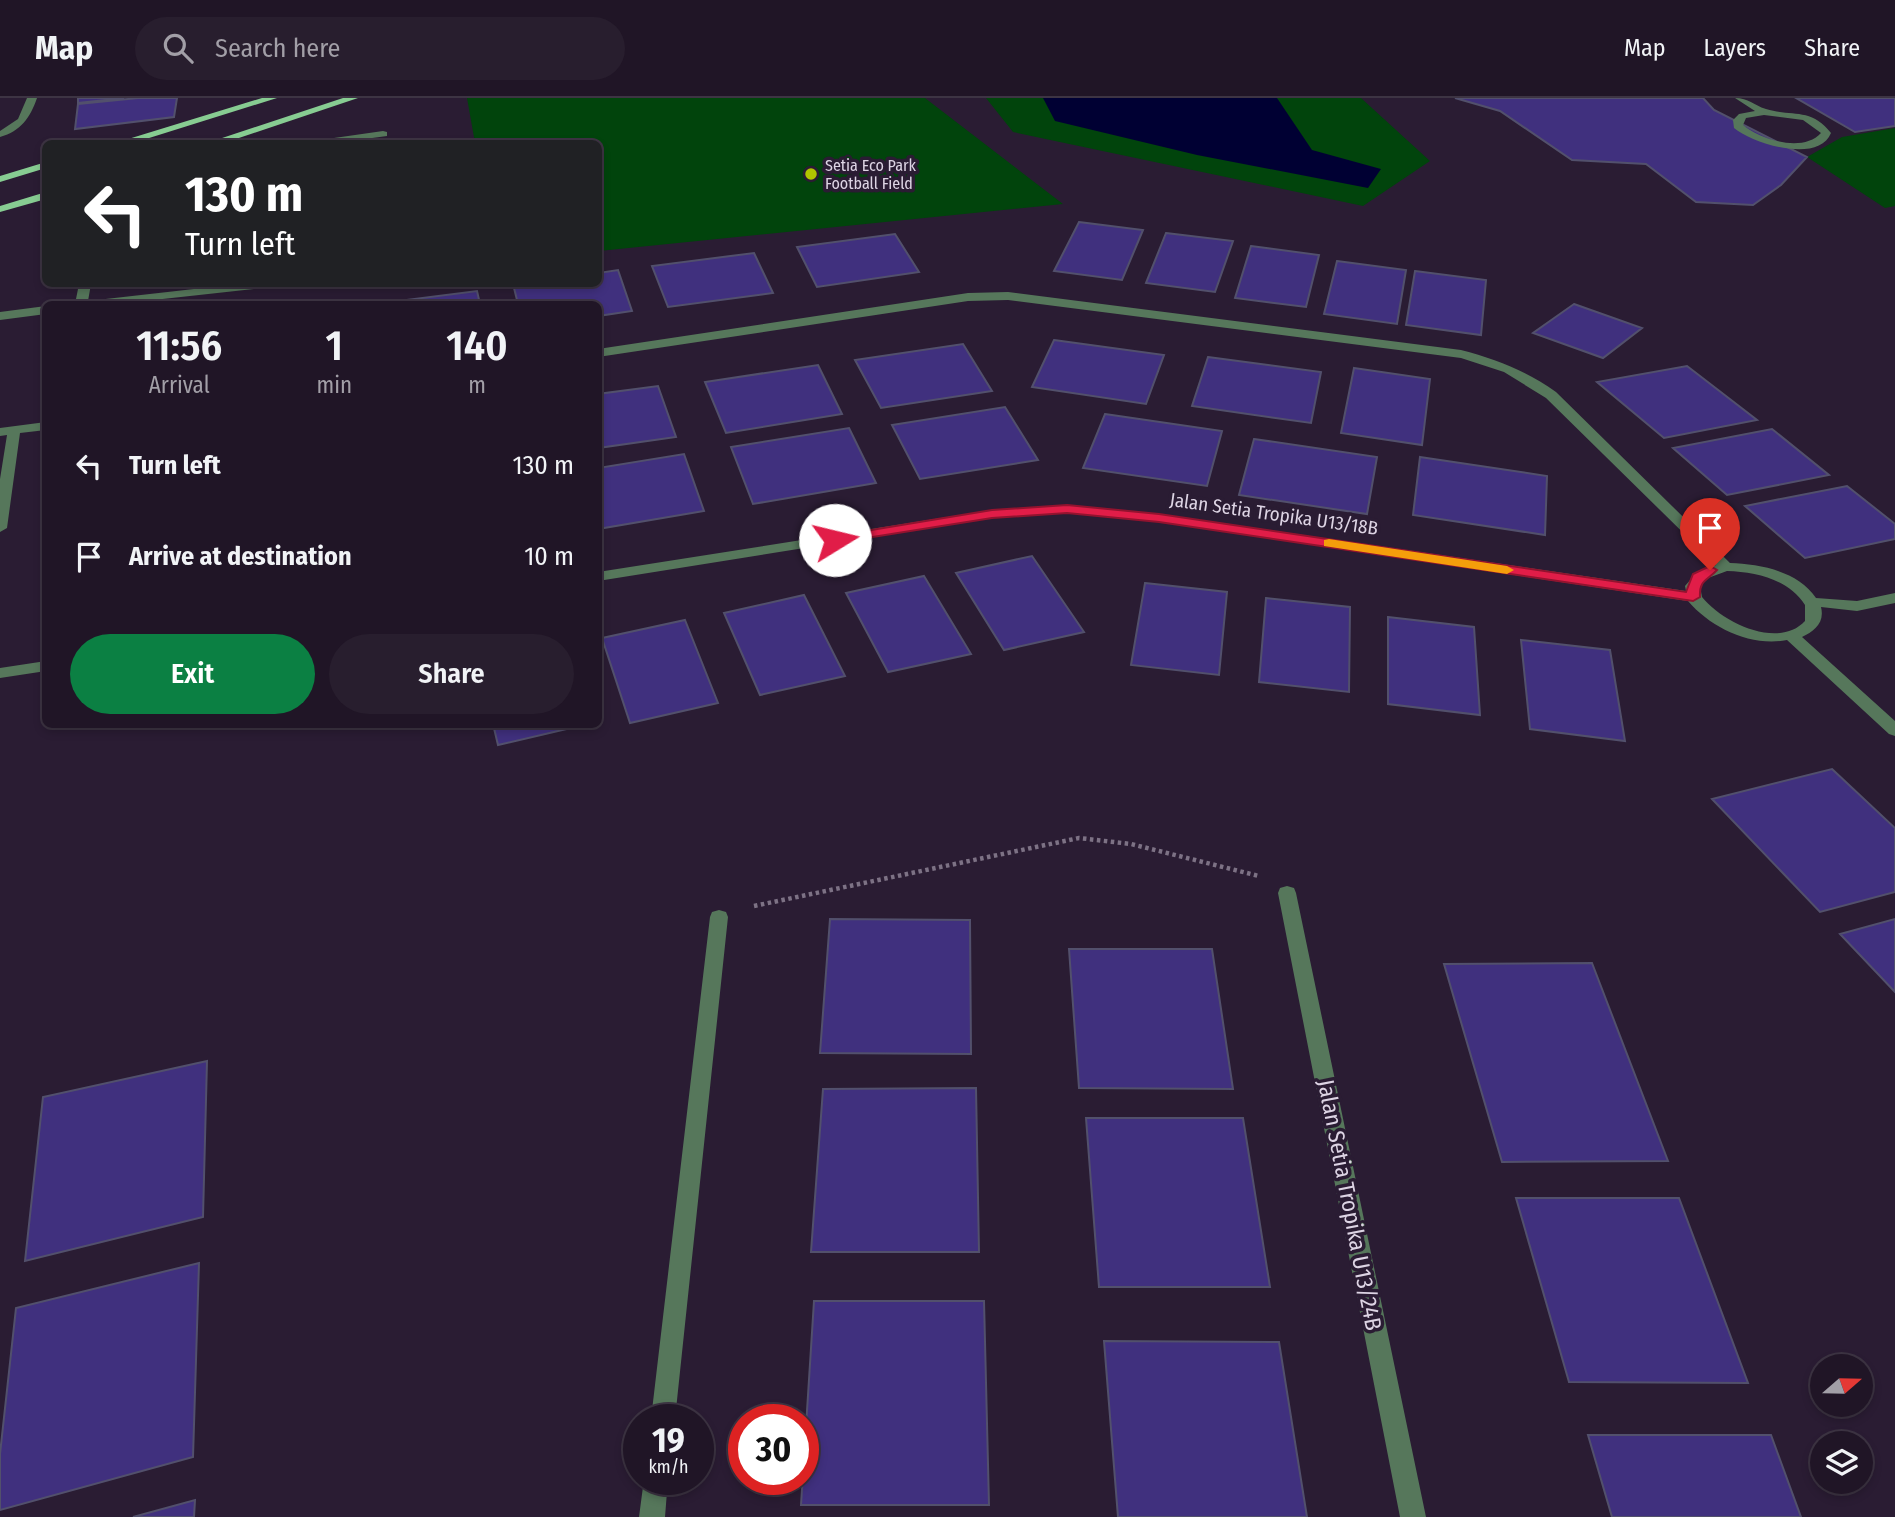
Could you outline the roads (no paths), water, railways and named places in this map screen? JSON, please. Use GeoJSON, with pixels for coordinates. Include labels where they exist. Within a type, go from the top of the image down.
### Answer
{"type":"FeatureCollection","features":[{"type":"Feature","properties":{"kind":"main road"},"geometry":{"type":"LineString","coordinates":[[130,140],[272,98]]}},
{"type":"Feature","properties":{"kind":"main road"},"geometry":{"type":"LineString","coordinates":[[222,140],[354,98]]}},
{"type":"Feature","properties":{"kind":"main road"},"geometry":{"type":"LineString","coordinates":[[0,179],[42,166]]}},
{"type":"Feature","properties":{"kind":"main road"},"geometry":{"type":"LineString","coordinates":[[0,209],[42,196]]}},
{"type":"Feature","properties":{"kind":"street"},"geometry":{"type":"LineString","coordinates":[[5,133],[25,119],[32,98]]}},
{"type":"Feature","properties":{"kind":"street"},"geometry":{"type":"LineString","coordinates":[[1740,98],[1764,112],[1791,114],[1815,123],[1826,133],[1824,138],[1808,144],[1780,144],[1753,136],[1738,125],[1742,116],[1764,112]]}},
{"type":"Feature","properties":{"kind":"street"},"geometry":{"type":"LineString","coordinates":[[331,140],[383,134]]}},
{"type":"Feature","properties":{"kind":"street"},"geometry":{"type":"LineString","coordinates":[[116,301],[238,287]]}},
{"type":"Feature","properties":{"kind":"street"},"geometry":{"type":"LineString","coordinates":[[602,352],[968,297],[1008,296],[1461,354],[1493,361],[1524,374],[1551,395],[1726,567]]}},
{"type":"Feature","properties":{"kind":"street"},"geometry":{"type":"LineString","coordinates":[[0,316],[42,311]]}},
{"type":"Feature","properties":{"kind":"street"},"geometry":{"type":"LineString","coordinates":[[0,528],[7,431],[42,427]]}},
{"type":"Feature","properties":{"kind":"street","name":"Jalan Setia Tropika U13/18B"},"geometry":{"type":"LineString","coordinates":[[602,576],[992,514],[1067,509],[1159,518],[1693,597]]}},
{"type":"Feature","properties":{"kind":"street"},"geometry":{"type":"LineString","coordinates":[[1726,567],[1767,572],[1802,590],[1813,602],[1816,613],[1813,623],[1805,631],[1773,638],[1731,629],[1707,614],[1693,597],[1693,586],[1698,577],[1726,567]]}},
{"type":"Feature","properties":{"kind":"street"},"geometry":{"type":"LineString","coordinates":[[1813,602],[1857,606],[1895,598]]}},
{"type":"Feature","properties":{"kind":"street"},"geometry":{"type":"LineString","coordinates":[[1791,636],[1895,730]]}},
{"type":"Feature","properties":{"kind":"street"},"geometry":{"type":"LineString","coordinates":[[0,673],[42,667]]}},
{"type":"Feature","properties":{"kind":"street","name":"Jalan Setia Tropika U13/24B"},"geometry":{"type":"LineString","coordinates":[[1287,893],[1413,1517]]}},
{"type":"Feature","properties":{"kind":"street"},"geometry":{"type":"LineString","coordinates":[[665,1404],[719,917]]}},
{"type":"Feature","properties":{"kind":"street"},"geometry":{"type":"LineString","coordinates":[[652,1517],[654,1495]]}},
{"type":"Feature","properties":{"kind":"place","name":"Setia Eco Park Football Field"},"geometry":{"type":"Point","coordinates":[811,174]}}]}
